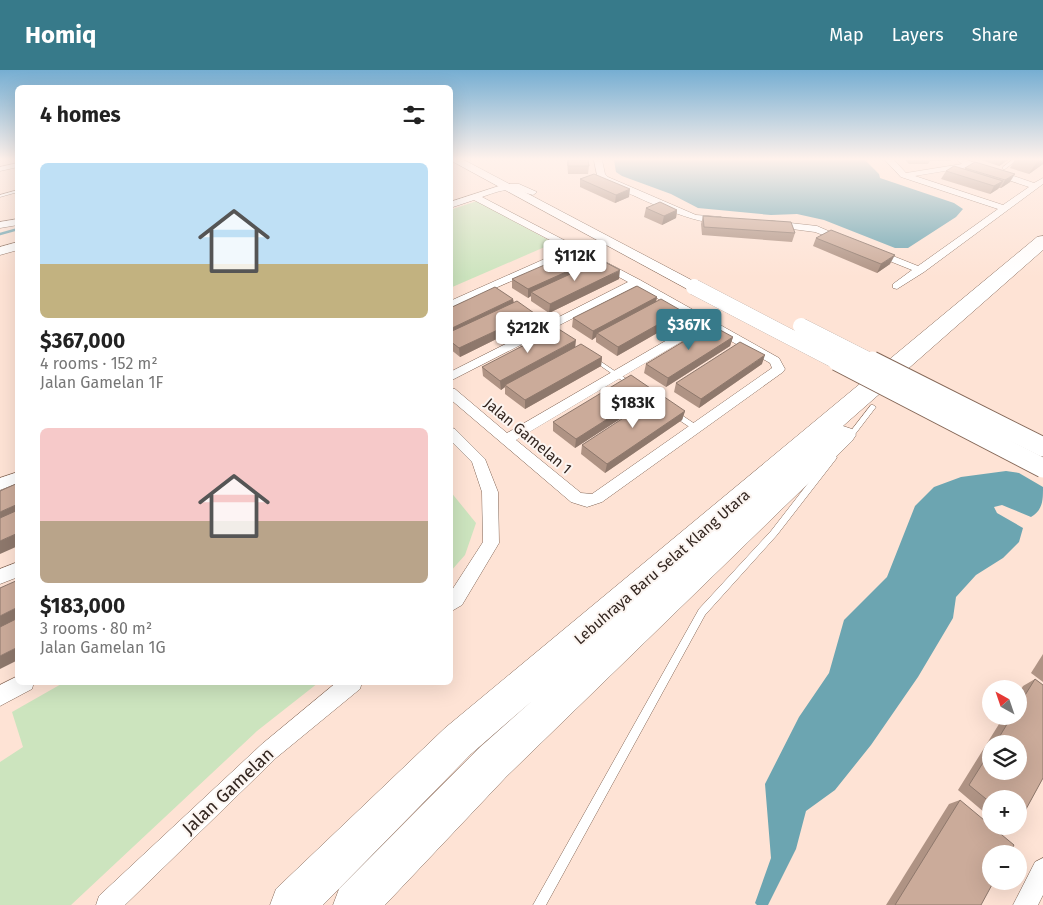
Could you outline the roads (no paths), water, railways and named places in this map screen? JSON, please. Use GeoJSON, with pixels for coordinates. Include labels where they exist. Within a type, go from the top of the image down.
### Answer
{"type":"FeatureCollection","features":[{"type":"Feature","properties":{"kind":"highway","name":"Lebuhraya Baru Selat Klang Utara"},"geometry":{"type":"LineString","coordinates":[[292,905],[458,741],[1043,241]]}},
{"type":"Feature","properties":{"kind":"highway","name":"Lebuhraya Baru Selat Klang Utara"},"geometry":{"type":"LineString","coordinates":[[355,905],[492,763],[873,407],[1043,260]]}},
{"type":"Feature","properties":{"kind":"street"},"geometry":{"type":"LineString","coordinates":[[453,204],[466,199]]}},
{"type":"Feature","properties":{"kind":"street"},"geometry":{"type":"LineString","coordinates":[[479,199],[636,282],[775,361],[779,369],[696,428]]}},
{"type":"Feature","properties":{"kind":"street"},"geometry":{"type":"LineString","coordinates":[[531,199],[700,283],[1043,447]]}},
{"type":"Feature","properties":{"kind":"street"},"geometry":{"type":"LineString","coordinates":[[546,199],[1043,468]]}},
{"type":"Feature","properties":{"kind":"street"},"geometry":{"type":"LineString","coordinates":[[649,199],[694,218],[732,221]]}},
{"type":"Feature","properties":{"kind":"street"},"geometry":{"type":"LineString","coordinates":[[977,199],[1004,208]]}},
{"type":"Feature","properties":{"kind":"street"},"geometry":{"type":"LineString","coordinates":[[897,286],[1017,199]]}},
{"type":"Feature","properties":{"kind":"street"},"geometry":{"type":"LineString","coordinates":[[0,225],[15,222]]}},
{"type":"Feature","properties":{"kind":"street"},"geometry":{"type":"LineString","coordinates":[[761,224],[817,229],[851,242]]}},
{"type":"Feature","properties":{"kind":"street"},"geometry":{"type":"LineString","coordinates":[[0,243],[15,239]]}},
{"type":"Feature","properties":{"kind":"street"},"geometry":{"type":"LineString","coordinates":[[0,251],[15,247]]}},
{"type":"Feature","properties":{"kind":"street"},"geometry":{"type":"LineString","coordinates":[[868,249],[920,270]]}},
{"type":"Feature","properties":{"kind":"street"},"geometry":{"type":"LineString","coordinates":[[453,304],[491,290],[574,250]]}},
{"type":"Feature","properties":{"kind":"street"},"geometry":{"type":"LineString","coordinates":[[453,375],[636,282]]}},
{"type":"Feature","properties":{"kind":"street"},"geometry":{"type":"LineString","coordinates":[[507,439],[706,322]]}},
{"type":"Feature","properties":{"kind":"street","name":"Jalan Gamelan 1"},"geometry":{"type":"LineString","coordinates":[[453,394],[576,498],[588,501],[597,498],[696,428]]}},
{"type":"Feature","properties":{"kind":"street"},"geometry":{"type":"LineString","coordinates":[[453,438],[478,459],[490,492],[491,543],[453,602]]}},
{"type":"Feature","properties":{"kind":"street"},"geometry":{"type":"LineString","coordinates":[[0,484],[15,478]]}},
{"type":"Feature","properties":{"kind":"street"},"geometry":{"type":"LineString","coordinates":[[0,577],[15,570]]}},
{"type":"Feature","properties":{"kind":"street"},"geometry":{"type":"LineString","coordinates":[[0,696],[19,685]]}},
{"type":"Feature","properties":{"kind":"street","name":"Jalan Gamelan"},"geometry":{"type":"LineString","coordinates":[[108,905],[269,751],[349,685]]}},
{"type":"Feature","properties":{"kind":"street"},"geometry":{"type":"LineString","coordinates":[[1025,905],[1043,870]]}},
{"type":"Feature","properties":{"kind":"lane"},"geometry":{"type":"LineString","coordinates":[[517,308],[562,338]]}},
{"type":"Feature","properties":{"kind":"lane"},"geometry":{"type":"LineString","coordinates":[[585,354],[640,390]]}},
{"type":"Feature","properties":{"kind":"lane"},"geometry":{"type":"LineString","coordinates":[[539,905],[702,612],[774,533],[873,407]]}},
{"type":"Feature","properties":{"kind":"lane"},"geometry":{"type":"LineString","coordinates":[[672,412],[696,428]]}},
{"type":"Feature","properties":{"kind":"water"},"geometry":{"type":"Polygon","coordinates":[[[681,199],[942,199],[954,203],[963,209],[956,217],[908,248],[895,248],[824,220],[797,214],[771,215],[698,208],[681,199]]]}},
{"type":"Feature","properties":{"kind":"water"},"geometry":{"type":"Polygon","coordinates":[[[1006,471],[1019,473],[1043,487],[1040,508],[1031,517],[1002,505],[994,507],[997,513],[1023,528],[1019,542],[1003,558],[976,575],[956,597],[953,618],[918,677],[871,745],[835,790],[806,811],[796,849],[768,905],[757,905],[755,903],[771,858],[765,784],[799,717],[829,673],[844,620],[887,577],[915,506],[934,487],[961,477],[1006,471]]]}},
{"type":"Feature","properties":{"kind":"waterway"},"geometry":{"type":"LineString","coordinates":[[0,234],[15,230]]}}]}
